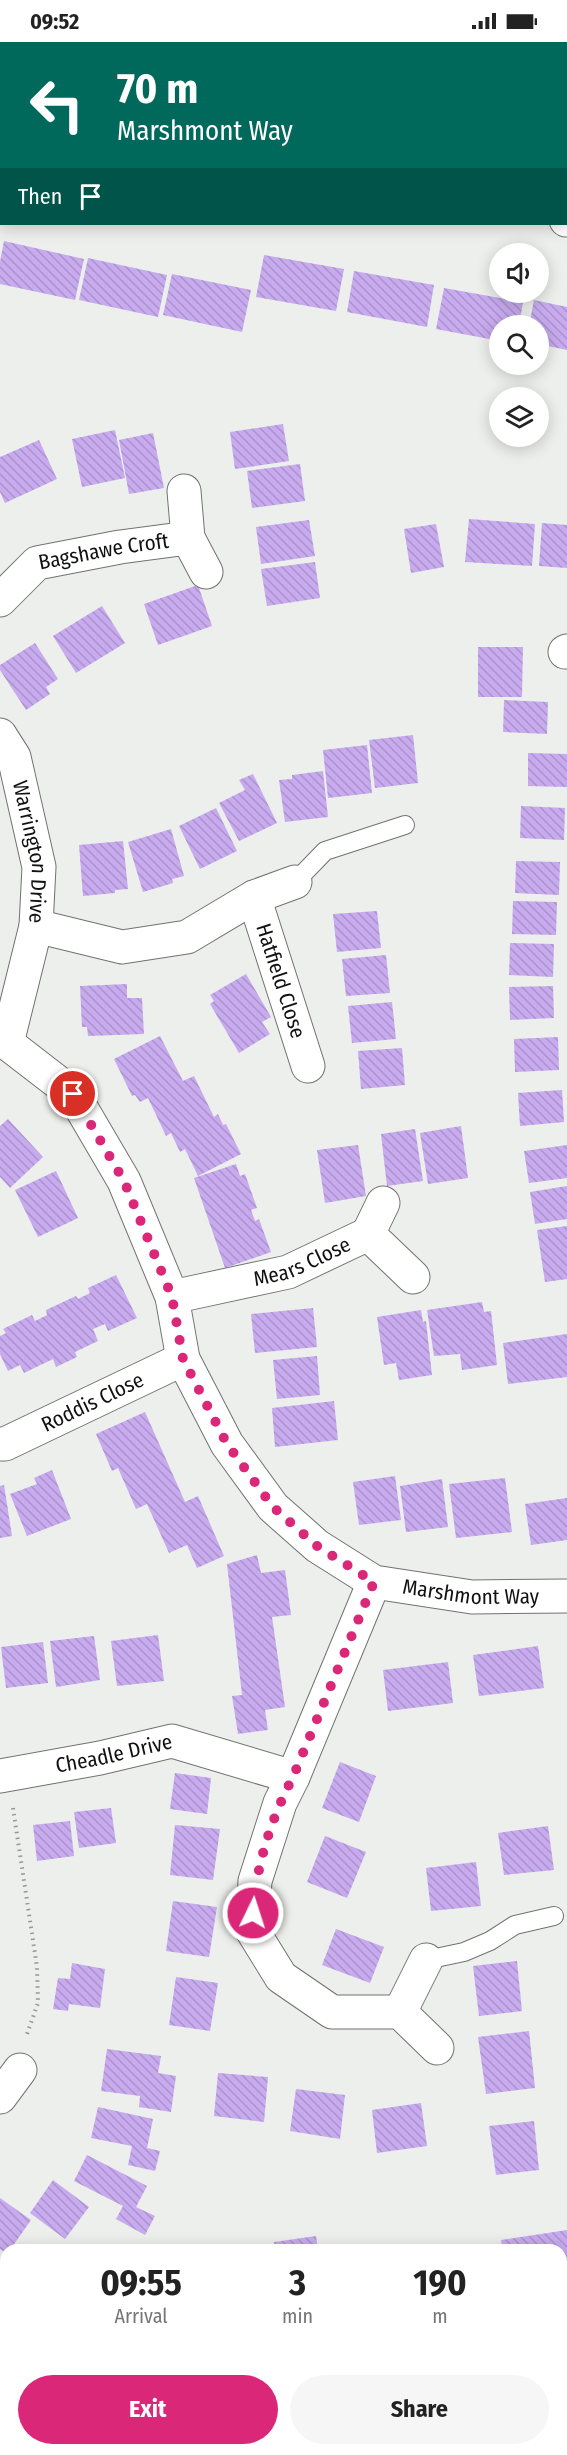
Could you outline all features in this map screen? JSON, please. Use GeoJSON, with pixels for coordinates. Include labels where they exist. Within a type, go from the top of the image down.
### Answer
{"type":"FeatureCollection","features":[{"type":"Feature","properties":{"kind":"street","name":"Bagshawe Croft"},"geometry":{"type":"LineString","coordinates":[[184,491],[188,538],[206,572]]}},
{"type":"Feature","properties":{"kind":"street","name":"Bagshawe Croft"},"geometry":{"type":"LineString","coordinates":[[0,600],[37,563],[120,547],[188,538]]}},
{"type":"Feature","properties":{"kind":"street","name":"Warrington Drive"},"geometry":{"type":"LineString","coordinates":[[0,735],[14,757],[39,867],[36,926],[4,1042]]}},
{"type":"Feature","properties":{"kind":"street","name":"Hatfield Close"},"geometry":{"type":"LineString","coordinates":[[36,926],[122,947],[187,937],[254,897],[295,882]]}},
{"type":"Feature","properties":{"kind":"street","name":"Hatfield Close"},"geometry":{"type":"LineString","coordinates":[[254,897],[308,1066]]}},
{"type":"Feature","properties":{"kind":"street","name":"Marshmont Way"},"geometry":{"type":"LineString","coordinates":[[4,1042],[73,1094],[124,1181],[172,1297],[183,1359],[227,1444],[273,1507],[317,1546],[374,1582],[472,1597],[567,1596]]}},
{"type":"Feature","properties":{"kind":"street"},"geometry":{"type":"LineString","coordinates":[[368,1234],[383,1203]]}},
{"type":"Feature","properties":{"kind":"street","name":"Mears Close"},"geometry":{"type":"LineString","coordinates":[[172,1297],[288,1272],[368,1234],[413,1277]]}},
{"type":"Feature","properties":{"kind":"street","name":"Roddis Close"},"geometry":{"type":"LineString","coordinates":[[0,1444],[5,1444],[183,1359]]}},
{"type":"Feature","properties":{"kind":"street"},"geometry":{"type":"LineString","coordinates":[[374,1582],[280,1803],[255,1881],[252,1930],[281,1977],[332,2012],[400,2012],[437,2048]]}},
{"type":"Feature","properties":{"kind":"street","name":"Cheadle Drive"},"geometry":{"type":"LineString","coordinates":[[4,1775],[100,1758],[172,1741],[293,1777]]}},
{"type":"Feature","properties":{"kind":"street"},"geometry":{"type":"LineString","coordinates":[[400,2012],[426,1960]]}},
{"type":"Feature","properties":{"kind":"street"},"geometry":{"type":"LineString","coordinates":[[0,2097],[20,2070]]}},
{"type":"Feature","properties":{"kind":"lane"},"geometry":{"type":"LineString","coordinates":[[295,882],[325,851],[405,825]]}},
{"type":"Feature","properties":{"kind":"lane"},"geometry":{"type":"LineString","coordinates":[[426,1960],[464,1952],[490,1941],[515,1925],[554,1916]]}},
{"type":"Feature","properties":{"kind":"path"},"geometry":{"type":"LineString","coordinates":[[4,1775],[37,1967],[38,2003],[26,2039],[20,2070]]}},
{"type":"Feature","properties":{"kind":"building"},"geometry":{"type":"Polygon","coordinates":[[[4,241],[84,259],[75,300],[0,284],[0,262],[4,241]]]}},
{"type":"Feature","properties":{"kind":"building"},"geometry":{"type":"Polygon","coordinates":[[[264,255],[344,269],[336,311],[256,297],[264,255]]]}},
{"type":"Feature","properties":{"kind":"building"},"geometry":{"type":"Polygon","coordinates":[[[88,258],[167,275],[158,317],[79,300],[88,258]]]}},
{"type":"Feature","properties":{"kind":"building"},"geometry":{"type":"Polygon","coordinates":[[[354,271],[434,285],[427,327],[347,312],[354,271]]]}},
{"type":"Feature","properties":{"kind":"building"},"geometry":{"type":"Polygon","coordinates":[[[172,274],[251,290],[242,332],[163,315],[172,274]]]}},
{"type":"Feature","properties":{"kind":"building"},"geometry":{"type":"Polygon","coordinates":[[[444,288],[489,296],[489,303],[523,303],[521,315],[489,315],[489,339],[436,329],[444,288]]]}},
{"type":"Feature","properties":{"kind":"building"},"geometry":{"type":"Polygon","coordinates":[[[533,303],[567,307],[567,350],[549,346],[549,315],[531,315],[533,303]]]}},
{"type":"Feature","properties":{"kind":"building"},"geometry":{"type":"Polygon","coordinates":[[[283,424],[289,461],[235,469],[230,432],[283,424]]]}},
{"type":"Feature","properties":{"kind":"building"},"geometry":{"type":"Polygon","coordinates":[[[115,430],[125,478],[82,487],[72,439],[115,430]]]}},
{"type":"Feature","properties":{"kind":"building"},"geometry":{"type":"Polygon","coordinates":[[[153,433],[164,488],[129,494],[119,440],[153,433]]]}},
{"type":"Feature","properties":{"kind":"building"},"geometry":{"type":"Polygon","coordinates":[[[39,440],[57,479],[5,503],[0,492],[0,457],[39,440]]]}},
{"type":"Feature","properties":{"kind":"building"},"geometry":{"type":"Polygon","coordinates":[[[300,464],[305,501],[252,508],[247,471],[300,464]]]}},
{"type":"Feature","properties":{"kind":"building"},"geometry":{"type":"Polygon","coordinates":[[[469,519],[535,524],[532,566],[465,562],[469,519]]]}},
{"type":"Feature","properties":{"kind":"building"},"geometry":{"type":"Polygon","coordinates":[[[309,520],[315,556],[261,564],[256,527],[309,520]]]}},
{"type":"Feature","properties":{"kind":"building"},"geometry":{"type":"Polygon","coordinates":[[[542,523],[567,525],[567,568],[539,566],[542,523]]]}},
{"type":"Feature","properties":{"kind":"building"},"geometry":{"type":"Polygon","coordinates":[[[436,524],[444,567],[411,573],[404,529],[436,524]]]}},
{"type":"Feature","properties":{"kind":"building"},"geometry":{"type":"Polygon","coordinates":[[[315,562],[320,598],[267,606],[261,569],[315,562]]]}},
{"type":"Feature","properties":{"kind":"building"},"geometry":{"type":"Polygon","coordinates":[[[198,585],[212,626],[158,645],[144,604],[198,585]]]}},
{"type":"Feature","properties":{"kind":"building"},"geometry":{"type":"Polygon","coordinates":[[[102,606],[125,643],[76,673],[53,636],[102,606]]]}},
{"type":"Feature","properties":{"kind":"building"},"geometry":{"type":"Polygon","coordinates":[[[35,643],[58,679],[46,687],[50,694],[26,710],[0,670],[0,665],[35,643]]]}},
{"type":"Feature","properties":{"kind":"building"},"geometry":{"type":"Polygon","coordinates":[[[478,647],[523,647],[522,697],[478,697],[478,647]]]}},
{"type":"Feature","properties":{"kind":"building"},"geometry":{"type":"Polygon","coordinates":[[[504,700],[548,702],[547,734],[503,732],[504,700]]]}},
{"type":"Feature","properties":{"kind":"building"},"geometry":{"type":"Polygon","coordinates":[[[413,735],[418,783],[375,788],[369,740],[413,735]]]}},
{"type":"Feature","properties":{"kind":"building"},"geometry":{"type":"Polygon","coordinates":[[[367,745],[372,793],[328,798],[323,750],[367,745]]]}},
{"type":"Feature","properties":{"kind":"building"},"geometry":{"type":"Polygon","coordinates":[[[528,753],[567,754],[567,787],[528,786],[528,753]]]}},
{"type":"Feature","properties":{"kind":"building"},"geometry":{"type":"Polygon","coordinates":[[[323,771],[328,817],[285,822],[279,780],[292,779],[292,775],[323,771]]]}},
{"type":"Feature","properties":{"kind":"building"},"geometry":{"type":"Polygon","coordinates":[[[253,774],[277,823],[239,841],[219,803],[245,790],[239,780],[253,774]]]}},
{"type":"Feature","properties":{"kind":"building"},"geometry":{"type":"Polygon","coordinates":[[[521,806],[565,808],[564,840],[520,838],[521,806]]]}},
{"type":"Feature","properties":{"kind":"building"},"geometry":{"type":"Polygon","coordinates":[[[216,808],[237,851],[200,869],[179,826],[216,808]]]}},
{"type":"Feature","properties":{"kind":"building"},"geometry":{"type":"Polygon","coordinates":[[[171,829],[184,876],[172,879],[173,883],[143,892],[128,842],[171,829]]]}},
{"type":"Feature","properties":{"kind":"building"},"geometry":{"type":"Polygon","coordinates":[[[123,841],[128,889],[115,890],[115,893],[83,896],[79,845],[123,841]]]}},
{"type":"Feature","properties":{"kind":"building"},"geometry":{"type":"Polygon","coordinates":[[[516,861],[560,862],[559,895],[515,893],[516,861]]]}},
{"type":"Feature","properties":{"kind":"building"},"geometry":{"type":"Polygon","coordinates":[[[513,901],[557,902],[556,935],[512,934],[513,901]]]}},
{"type":"Feature","properties":{"kind":"building"},"geometry":{"type":"Polygon","coordinates":[[[377,911],[381,948],[337,952],[333,914],[377,911]]]}},
{"type":"Feature","properties":{"kind":"building"},"geometry":{"type":"Polygon","coordinates":[[[510,943],[554,944],[553,977],[509,975],[510,943]]]}},
{"type":"Feature","properties":{"kind":"building"},"geometry":{"type":"Polygon","coordinates":[[[386,955],[390,993],[346,996],[342,959],[386,955]]]}},
{"type":"Feature","properties":{"kind":"building"},"geometry":{"type":"Polygon","coordinates":[[[246,974],[271,1017],[262,1022],[270,1034],[239,1053],[210,1004],[214,1001],[210,995],[246,974]]]}},
{"type":"Feature","properties":{"kind":"building"},"geometry":{"type":"Polygon","coordinates":[[[127,984],[127,998],[142,998],[144,1034],[88,1036],[87,1027],[82,1027],[80,986],[127,984]]]}},
{"type":"Feature","properties":{"kind":"building"},"geometry":{"type":"Polygon","coordinates":[[[553,986],[554,1018],[510,1020],[509,987],[553,986]]]}},
{"type":"Feature","properties":{"kind":"building"},"geometry":{"type":"Polygon","coordinates":[[[392,1002],[396,1039],[352,1043],[348,1006],[392,1002]]]}},
{"type":"Feature","properties":{"kind":"building"},"geometry":{"type":"Polygon","coordinates":[[[160,1036],[183,1081],[194,1076],[214,1117],[218,1114],[223,1125],[226,1124],[241,1154],[198,1176],[185,1149],[180,1152],[171,1133],[166,1136],[148,1098],[140,1102],[135,1095],[132,1096],[114,1059],[160,1036]]]}},
{"type":"Feature","properties":{"kind":"building"},"geometry":{"type":"Polygon","coordinates":[[[558,1037],[559,1070],[515,1072],[514,1039],[558,1037]]]}},
{"type":"Feature","properties":{"kind":"building"},"geometry":{"type":"Polygon","coordinates":[[[402,1048],[405,1085],[361,1089],[358,1051],[402,1048]]]}},
{"type":"Feature","properties":{"kind":"building"},"geometry":{"type":"Polygon","coordinates":[[[562,1090],[564,1122],[520,1126],[518,1093],[562,1090]]]}},
{"type":"Feature","properties":{"kind":"building"},"geometry":{"type":"Polygon","coordinates":[[[8,1119],[43,1157],[10,1188],[0,1177],[0,1126],[8,1119]]]}},
{"type":"Feature","properties":{"kind":"building"},"geometry":{"type":"Polygon","coordinates":[[[461,1126],[468,1178],[428,1184],[420,1133],[461,1126]]]}},
{"type":"Feature","properties":{"kind":"building"},"geometry":{"type":"Polygon","coordinates":[[[415,1129],[423,1181],[387,1186],[381,1134],[415,1129]]]}},
{"type":"Feature","properties":{"kind":"building"},"geometry":{"type":"Polygon","coordinates":[[[358,1145],[366,1196],[325,1203],[317,1150],[358,1145]]]}},
{"type":"Feature","properties":{"kind":"building"},"geometry":{"type":"Polygon","coordinates":[[[567,1145],[567,1178],[529,1183],[524,1151],[567,1145]]]}},
{"type":"Feature","properties":{"kind":"building"},"geometry":{"type":"Polygon","coordinates":[[[236,1164],[240,1176],[245,1174],[257,1208],[251,1210],[255,1221],[259,1219],[271,1252],[225,1268],[194,1178],[236,1164]]]}},
{"type":"Feature","properties":{"kind":"building"},"geometry":{"type":"Polygon","coordinates":[[[56,1171],[78,1218],[38,1237],[15,1190],[56,1171]]]}},
{"type":"Feature","properties":{"kind":"building"},"geometry":{"type":"Polygon","coordinates":[[[567,1186],[567,1219],[535,1224],[530,1192],[567,1186]]]}},
{"type":"Feature","properties":{"kind":"building"},"geometry":{"type":"Polygon","coordinates":[[[567,1226],[567,1279],[545,1282],[537,1230],[567,1226]]]}},
{"type":"Feature","properties":{"kind":"building"},"geometry":{"type":"Polygon","coordinates":[[[116,1275],[137,1318],[108,1331],[105,1324],[93,1329],[98,1341],[75,1352],[77,1357],[56,1367],[53,1359],[24,1373],[20,1365],[8,1371],[0,1354],[0,1336],[6,1333],[3,1329],[32,1315],[35,1321],[47,1315],[46,1310],[76,1296],[78,1299],[90,1293],[88,1288],[116,1275]]]}},
{"type":"Feature","properties":{"kind":"building"},"geometry":{"type":"Polygon","coordinates":[[[482,1302],[484,1312],[491,1311],[497,1365],[462,1370],[460,1354],[434,1356],[427,1310],[482,1302]]]}},
{"type":"Feature","properties":{"kind":"building"},"geometry":{"type":"Polygon","coordinates":[[[313,1308],[317,1347],[255,1353],[251,1314],[313,1308]]]}},
{"type":"Feature","properties":{"kind":"building"},"geometry":{"type":"Polygon","coordinates":[[[421,1310],[423,1322],[426,1321],[432,1375],[399,1380],[396,1363],[384,1365],[377,1317],[421,1310]]]}},
{"type":"Feature","properties":{"kind":"building"},"geometry":{"type":"Polygon","coordinates":[[[567,1334],[567,1377],[508,1384],[503,1343],[567,1334]]]}},
{"type":"Feature","properties":{"kind":"building"},"geometry":{"type":"Polygon","coordinates":[[[317,1356],[320,1395],[277,1399],[273,1360],[317,1356]]]}},
{"type":"Feature","properties":{"kind":"building"},"geometry":{"type":"Polygon","coordinates":[[[334,1401],[338,1440],[275,1447],[272,1408],[334,1401]]]}},
{"type":"Feature","properties":{"kind":"building"},"geometry":{"type":"Polygon","coordinates":[[[145,1412],[185,1502],[198,1496],[224,1556],[197,1568],[187,1545],[169,1553],[147,1504],[136,1509],[118,1468],[112,1471],[96,1434],[145,1412]]]}},
{"type":"Feature","properties":{"kind":"building"},"geometry":{"type":"Polygon","coordinates":[[[52,1470],[71,1519],[27,1536],[10,1494],[37,1484],[34,1478],[52,1470]]]}},
{"type":"Feature","properties":{"kind":"building"},"geometry":{"type":"Polygon","coordinates":[[[395,1476],[401,1520],[359,1525],[353,1482],[395,1476]]]}},
{"type":"Feature","properties":{"kind":"building"},"geometry":{"type":"Polygon","coordinates":[[[505,1478],[512,1532],[456,1538],[449,1484],[505,1478]]]}},
{"type":"Feature","properties":{"kind":"building"},"geometry":{"type":"Polygon","coordinates":[[[442,1479],[448,1527],[406,1532],[400,1486],[442,1479]]]}},
{"type":"Feature","properties":{"kind":"building"},"geometry":{"type":"Polygon","coordinates":[[[4,1485],[12,1536],[0,1538],[0,1486],[4,1485]]]}},
{"type":"Feature","properties":{"kind":"building"},"geometry":{"type":"Polygon","coordinates":[[[567,1498],[567,1540],[531,1545],[525,1504],[567,1498]]]}},
{"type":"Feature","properties":{"kind":"building"},"geometry":{"type":"Polygon","coordinates":[[[257,1555],[261,1573],[285,1570],[291,1615],[272,1617],[285,1707],[265,1710],[268,1730],[238,1734],[232,1696],[242,1695],[227,1564],[257,1555]]]}},
{"type":"Feature","properties":{"kind":"building"},"geometry":{"type":"Polygon","coordinates":[[[158,1635],[164,1681],[117,1686],[111,1641],[158,1635]]]}},
{"type":"Feature","properties":{"kind":"building"},"geometry":{"type":"Polygon","coordinates":[[[94,1636],[100,1680],[56,1687],[50,1641],[94,1636]]]}},
{"type":"Feature","properties":{"kind":"building"},"geometry":{"type":"Polygon","coordinates":[[[43,1642],[48,1683],[6,1688],[1,1647],[43,1642]]]}},
{"type":"Feature","properties":{"kind":"building"},"geometry":{"type":"Polygon","coordinates":[[[538,1646],[544,1688],[479,1696],[473,1655],[538,1646]]]}},
{"type":"Feature","properties":{"kind":"building"},"geometry":{"type":"Polygon","coordinates":[[[448,1662],[453,1703],[388,1711],[383,1670],[448,1662]]]}},
{"type":"Feature","properties":{"kind":"building"},"geometry":{"type":"Polygon","coordinates":[[[340,1762],[376,1776],[359,1822],[322,1808],[340,1762]]]}},
{"type":"Feature","properties":{"kind":"building"},"geometry":{"type":"Polygon","coordinates":[[[175,1773],[211,1778],[207,1814],[170,1809],[175,1773]]]}},
{"type":"Feature","properties":{"kind":"building"},"geometry":{"type":"Polygon","coordinates":[[[111,1808],[116,1843],[79,1848],[74,1812],[111,1808]]]}},
{"type":"Feature","properties":{"kind":"building"},"geometry":{"type":"Polygon","coordinates":[[[70,1821],[74,1856],[37,1861],[33,1825],[70,1821]]]}},
{"type":"Feature","properties":{"kind":"building"},"geometry":{"type":"Polygon","coordinates":[[[175,1825],[220,1829],[213,1880],[170,1875],[175,1825]]]}},
{"type":"Feature","properties":{"kind":"building"},"geometry":{"type":"Polygon","coordinates":[[[548,1826],[554,1870],[504,1875],[498,1833],[548,1826]]]}},
{"type":"Feature","properties":{"kind":"building"},"geometry":{"type":"Polygon","coordinates":[[[325,1836],[366,1852],[347,1898],[307,1882],[325,1836]]]}},
{"type":"Feature","properties":{"kind":"building"},"geometry":{"type":"Polygon","coordinates":[[[476,1862],[481,1906],[431,1911],[426,1868],[476,1862]]]}},
{"type":"Feature","properties":{"kind":"building"},"geometry":{"type":"Polygon","coordinates":[[[173,1901],[217,1907],[209,1957],[166,1951],[173,1901]]]}},
{"type":"Feature","properties":{"kind":"building"},"geometry":{"type":"Polygon","coordinates":[[[336,1929],[384,1947],[370,1983],[322,1965],[336,1929]]]}},
{"type":"Feature","properties":{"kind":"building"},"geometry":{"type":"Polygon","coordinates":[[[517,1961],[522,2011],[479,2016],[473,1966],[517,1961]]]}},
{"type":"Feature","properties":{"kind":"building"},"geometry":{"type":"Polygon","coordinates":[[[72,1963],[105,1969],[100,2008],[69,2004],[68,2011],[53,2009],[58,1978],[70,1979],[72,1963]]]}},
{"type":"Feature","properties":{"kind":"building"},"geometry":{"type":"Polygon","coordinates":[[[176,1977],[218,1983],[210,2031],[169,2025],[176,1977]]]}},
{"type":"Feature","properties":{"kind":"building"},"geometry":{"type":"Polygon","coordinates":[[[529,2031],[535,2088],[486,2094],[478,2037],[529,2031]]]}},
{"type":"Feature","properties":{"kind":"building"},"geometry":{"type":"Polygon","coordinates":[[[107,2049],[161,2056],[158,2073],[176,2076],[171,2112],[139,2107],[140,2096],[101,2091],[107,2049]]]}},
{"type":"Feature","properties":{"kind":"building"},"geometry":{"type":"Polygon","coordinates":[[[218,2073],[268,2077],[264,2122],[214,2116],[218,2073]]]}},
{"type":"Feature","properties":{"kind":"building"},"geometry":{"type":"Polygon","coordinates":[[[296,2089],[345,2095],[340,2139],[290,2131],[296,2089]]]}},
{"type":"Feature","properties":{"kind":"building"},"geometry":{"type":"Polygon","coordinates":[[[421,2103],[427,2146],[377,2153],[372,2110],[421,2103]]]}},
{"type":"Feature","properties":{"kind":"building"},"geometry":{"type":"Polygon","coordinates":[[[98,2107],[153,2119],[147,2148],[160,2151],[155,2171],[128,2165],[132,2146],[91,2138],[98,2107]]]}},
{"type":"Feature","properties":{"kind":"building"},"geometry":{"type":"Polygon","coordinates":[[[534,2121],[539,2170],[496,2175],[489,2126],[534,2121]]]}},
{"type":"Feature","properties":{"kind":"building"},"geometry":{"type":"Polygon","coordinates":[[[87,2155],[147,2186],[136,2207],[155,2216],[145,2235],[116,2219],[123,2206],[74,2181],[87,2155]]]}},
{"type":"Feature","properties":{"kind":"building"},"geometry":{"type":"Polygon","coordinates":[[[53,2180],[89,2207],[65,2239],[30,2213],[53,2180]]]}},
{"type":"Feature","properties":{"kind":"building"},"geometry":{"type":"Polygon","coordinates":[[[0,2198],[31,2220],[14,2244],[0,2244],[0,2198]]]}},
{"type":"Feature","properties":{"kind":"building"},"geometry":{"type":"Polygon","coordinates":[[[567,2230],[567,2244],[502,2244],[501,2240],[567,2230]]]}},
{"type":"Feature","properties":{"kind":"building"},"geometry":{"type":"Polygon","coordinates":[[[316,2236],[317,2244],[274,2244],[274,2242],[316,2236]]]}},
{"type":"Feature","properties":{"kind":"route"},"geometry":{"type":"LineString","coordinates":[[73,1094],[124,1181],[172,1297],[183,1359],[227,1444],[273,1507],[317,1546],[374,1582],[280,1803],[255,1881],[253,1913]]}}]}
